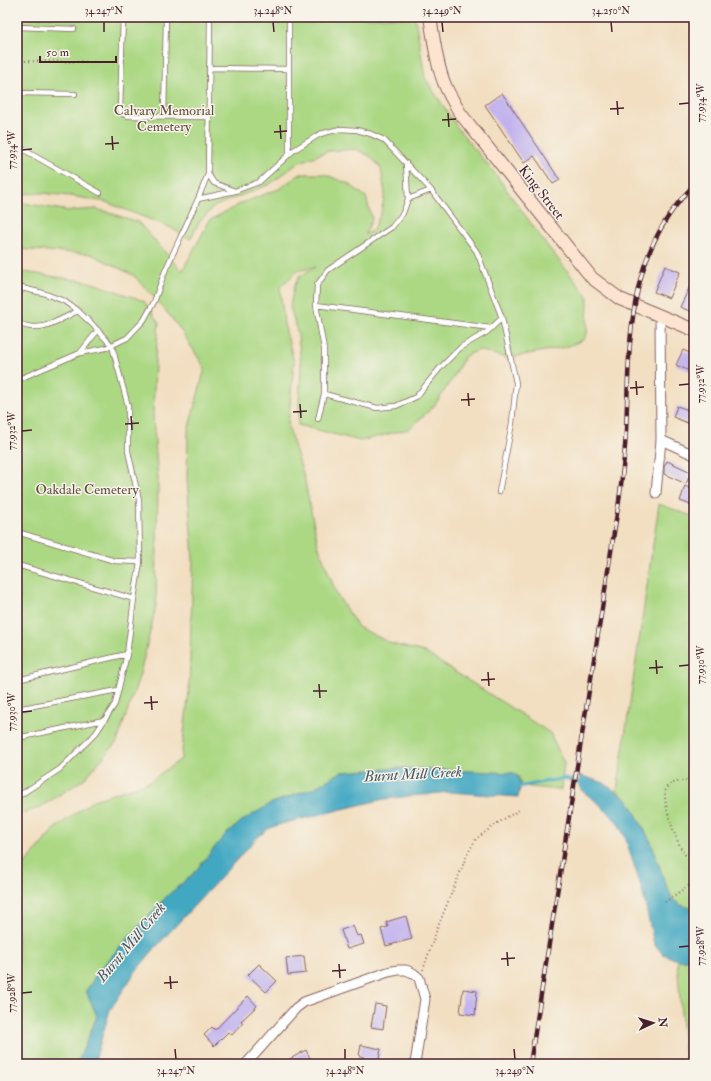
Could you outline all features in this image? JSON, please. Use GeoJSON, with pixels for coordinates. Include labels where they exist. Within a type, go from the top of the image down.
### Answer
{"type":"FeatureCollection","features":[{"type":"Feature","properties":{"kind":"street","name":"King Street"},"geometry":{"type":"LineString","coordinates":[[430,17],[437,57],[444,83],[450,97],[460,113],[592,278],[620,299],[694,330]]}},
{"type":"Feature","properties":{"kind":"street"},"geometry":{"type":"LineString","coordinates":[[656,493],[661,440],[660,316]]}},
{"type":"Feature","properties":{"kind":"street"},"geometry":{"type":"LineString","coordinates":[[661,440],[694,455]]}},
{"type":"Feature","properties":{"kind":"street"},"geometry":{"type":"LineString","coordinates":[[246,1064],[296,1008],[304,1002],[398,970],[406,970],[419,978],[425,999],[415,1064]]}},
{"type":"Feature","properties":{"kind":"lane"},"geometry":{"type":"LineString","coordinates":[[123,17],[120,110],[123,114],[128,116],[208,117]]}},
{"type":"Feature","properties":{"kind":"lane"},"geometry":{"type":"LineString","coordinates":[[164,116],[166,17]]}},
{"type":"Feature","properties":{"kind":"lane"},"geometry":{"type":"LineString","coordinates":[[17,380],[80,353],[112,346],[127,338],[144,320],[158,293],[165,271],[198,200],[208,174],[210,17]]}},
{"type":"Feature","properties":{"kind":"lane"},"geometry":{"type":"LineString","coordinates":[[289,17],[289,155]]}},
{"type":"Feature","properties":{"kind":"lane"},"geometry":{"type":"LineString","coordinates":[[17,28],[74,29]]}},
{"type":"Feature","properties":{"kind":"lane"},"geometry":{"type":"LineString","coordinates":[[209,68],[289,69]]}},
{"type":"Feature","properties":{"kind":"lane"},"geometry":{"type":"LineString","coordinates":[[17,93],[75,94]]}},
{"type":"Feature","properties":{"kind":"lane"},"geometry":{"type":"LineString","coordinates":[[198,200],[235,191],[259,182],[289,155],[320,134],[340,129],[357,130],[384,140],[431,190],[477,252],[502,318],[516,383],[512,423],[499,492]]}},
{"type":"Feature","properties":{"kind":"lane"},"geometry":{"type":"LineString","coordinates":[[17,146],[100,193]]}},
{"type":"Feature","properties":{"kind":"lane"},"geometry":{"type":"LineString","coordinates":[[318,419],[324,394],[324,350],[316,305],[317,285],[328,270],[392,227],[403,213],[408,199],[406,163]]}},
{"type":"Feature","properties":{"kind":"lane"},"geometry":{"type":"LineString","coordinates":[[208,174],[214,183],[235,191]]}},
{"type":"Feature","properties":{"kind":"lane"},"geometry":{"type":"LineString","coordinates":[[408,199],[431,190]]}},
{"type":"Feature","properties":{"kind":"lane"},"geometry":{"type":"LineString","coordinates":[[17,287],[64,301],[78,311],[112,346],[128,406],[128,451],[139,500],[140,562],[127,654],[115,704],[96,733],[60,769],[17,797]]}},
{"type":"Feature","properties":{"kind":"lane"},"geometry":{"type":"LineString","coordinates":[[17,297],[23,288]]}},
{"type":"Feature","properties":{"kind":"lane"},"geometry":{"type":"LineString","coordinates":[[316,305],[491,328]]}},
{"type":"Feature","properties":{"kind":"lane"},"geometry":{"type":"LineString","coordinates":[[17,322],[24,327],[40,328],[78,311]]}},
{"type":"Feature","properties":{"kind":"lane"},"geometry":{"type":"LineString","coordinates":[[324,394],[377,408],[396,406],[416,397],[440,368],[461,347],[491,328],[502,318]]}},
{"type":"Feature","properties":{"kind":"lane"},"geometry":{"type":"LineString","coordinates":[[80,353],[98,330]]}},
{"type":"Feature","properties":{"kind":"lane"},"geometry":{"type":"LineString","coordinates":[[17,532],[115,561],[140,562]]}},
{"type":"Feature","properties":{"kind":"lane"},"geometry":{"type":"LineString","coordinates":[[17,565],[134,599]]}},
{"type":"Feature","properties":{"kind":"lane"},"geometry":{"type":"LineString","coordinates":[[17,680],[127,654]]}},
{"type":"Feature","properties":{"kind":"lane"},"geometry":{"type":"LineString","coordinates":[[17,709],[118,690]]}},
{"type":"Feature","properties":{"kind":"lane"},"geometry":{"type":"LineString","coordinates":[[17,738],[104,720]]}},
{"type":"Feature","properties":{"kind":"path"},"geometry":{"type":"LineString","coordinates":[[17,61],[98,62]]}},
{"type":"Feature","properties":{"kind":"path"},"geometry":{"type":"LineString","coordinates":[[694,780],[671,784],[665,794],[669,816],[681,848],[687,857],[694,863]]}},
{"type":"Feature","properties":{"kind":"path"},"geometry":{"type":"LineString","coordinates":[[419,978],[467,855],[476,840],[499,822],[519,810]]}},
{"type":"Feature","properties":{"kind":"path"},"geometry":{"type":"LineString","coordinates":[[665,902],[694,882]]}},
{"type":"Feature","properties":{"kind":"green space","name":"Calvary Memorial Cemetery"},"geometry":{"type":"Polygon","coordinates":[[[17,17],[415,17],[425,78],[459,130],[496,175],[545,243],[588,297],[587,334],[583,340],[566,347],[507,358],[479,350],[465,356],[451,381],[434,406],[409,429],[360,441],[298,425],[301,365],[298,335],[290,306],[294,287],[299,277],[315,267],[297,271],[280,287],[284,324],[294,362],[288,426],[304,477],[318,545],[337,595],[358,627],[392,644],[424,652],[550,733],[564,763],[561,790],[521,786],[519,777],[514,773],[401,768],[342,772],[314,788],[272,803],[242,821],[224,836],[193,874],[167,896],[100,969],[86,991],[97,1016],[77,1064],[17,1064],[17,874],[54,829],[94,800],[149,782],[181,759],[189,691],[193,559],[187,478],[188,431],[205,368],[180,329],[158,301],[133,275],[91,254],[17,249],[17,202],[69,211],[97,209],[138,222],[182,271],[210,220],[244,202],[279,189],[300,174],[324,174],[349,184],[366,197],[372,219],[365,235],[373,230],[381,213],[385,193],[381,168],[370,156],[356,149],[328,151],[298,163],[270,184],[215,206],[200,221],[190,239],[169,227],[106,202],[41,193],[17,194],[17,17]]]}},
{"type":"Feature","properties":{"kind":"green space","name":"Oakdale Cemetery"},"geometry":{"type":"Polygon","coordinates":[[[17,271],[90,282],[144,301],[159,323],[155,360],[153,416],[158,480],[156,606],[140,674],[117,742],[84,779],[39,808],[17,815],[17,271]]]}},
{"type":"Feature","properties":{"kind":"green space"},"geometry":{"type":"Polygon","coordinates":[[[659,504],[694,517],[694,909],[681,905],[672,898],[651,842],[629,801],[617,791],[659,504]]]}},
{"type":"Feature","properties":{"kind":"green space"},"geometry":{"type":"Polygon","coordinates":[[[677,960],[694,960],[694,1064],[685,1064],[677,960]]]}},
{"type":"Feature","properties":{"kind":"water"},"geometry":{"type":"Polygon","coordinates":[[[401,768],[514,773],[520,781],[520,790],[518,797],[449,792],[384,799],[281,824],[268,829],[257,838],[155,948],[136,971],[110,1010],[94,1064],[77,1064],[97,1016],[86,991],[100,969],[167,896],[193,874],[224,836],[242,821],[272,803],[314,788],[341,772],[401,768]]]}},
{"type":"Feature","properties":{"kind":"water"},"geometry":{"type":"Polygon","coordinates":[[[579,775],[604,783],[629,801],[651,842],[672,898],[681,905],[694,909],[694,960],[677,960],[663,954],[654,944],[642,890],[625,837],[617,822],[597,802],[581,790],[579,775]]]}},
{"type":"Feature","properties":{"kind":"building"},"geometry":{"type":"Polygon","coordinates":[[[502,93],[560,180],[553,184],[534,156],[524,163],[485,105],[502,93]]]}},
{"type":"Feature","properties":{"kind":"building"},"geometry":{"type":"Polygon","coordinates":[[[665,266],[680,272],[669,298],[654,292],[665,266]]]}},
{"type":"Feature","properties":{"kind":"building"},"geometry":{"type":"Polygon","coordinates":[[[694,278],[694,313],[680,307],[694,278]]]}},
{"type":"Feature","properties":{"kind":"building"},"geometry":{"type":"Polygon","coordinates":[[[683,350],[694,355],[694,373],[676,365],[683,350]]]}},
{"type":"Feature","properties":{"kind":"building"},"geometry":{"type":"Polygon","coordinates":[[[677,406],[694,412],[690,424],[673,417],[677,406]]]}},
{"type":"Feature","properties":{"kind":"building"},"geometry":{"type":"Polygon","coordinates":[[[667,461],[691,472],[686,484],[664,474],[664,467],[667,461]]]}},
{"type":"Feature","properties":{"kind":"building"},"geometry":{"type":"Polygon","coordinates":[[[685,486],[694,490],[694,506],[680,501],[685,486]]]}},
{"type":"Feature","properties":{"kind":"building"},"geometry":{"type":"Polygon","coordinates":[[[406,916],[412,939],[386,946],[381,929],[388,927],[386,922],[406,916]]]}},
{"type":"Feature","properties":{"kind":"building"},"geometry":{"type":"Polygon","coordinates":[[[353,926],[357,936],[361,935],[364,944],[347,949],[341,930],[353,926]]]}},
{"type":"Feature","properties":{"kind":"building"},"geometry":{"type":"Polygon","coordinates":[[[304,956],[306,973],[288,975],[286,958],[304,956]]]}},
{"type":"Feature","properties":{"kind":"building"},"geometry":{"type":"Polygon","coordinates":[[[259,964],[277,981],[266,992],[248,975],[259,964]]]}},
{"type":"Feature","properties":{"kind":"building"},"geometry":{"type":"Polygon","coordinates":[[[463,989],[477,991],[475,1015],[460,1013],[463,989]]]}},
{"type":"Feature","properties":{"kind":"building"},"geometry":{"type":"Polygon","coordinates":[[[248,996],[257,1006],[241,1021],[243,1023],[232,1035],[228,1032],[214,1046],[204,1035],[212,1027],[215,1030],[248,996]]]}},
{"type":"Feature","properties":{"kind":"building"},"geometry":{"type":"Polygon","coordinates":[[[375,1004],[386,1006],[383,1029],[371,1027],[375,1004]]]}},
{"type":"Feature","properties":{"kind":"building"},"geometry":{"type":"Polygon","coordinates":[[[361,1045],[381,1049],[378,1064],[363,1064],[364,1057],[359,1056],[361,1045]]]}},
{"type":"Feature","properties":{"kind":"building"},"geometry":{"type":"Polygon","coordinates":[[[306,1050],[313,1064],[293,1064],[290,1059],[306,1050]]]}},
{"type":"Feature","properties":{"kind":"waterway","name":"Burnt Mill Creek"},"geometry":{"type":"LineString","coordinates":[[518,787],[565,778],[584,785]]}},
{"type":"Feature","properties":{"kind":"railway"},"geometry":{"type":"LineString","coordinates":[[530,1064],[619,501],[626,440],[631,332],[636,300],[643,269],[655,240],[671,212],[694,185]]}}]}
